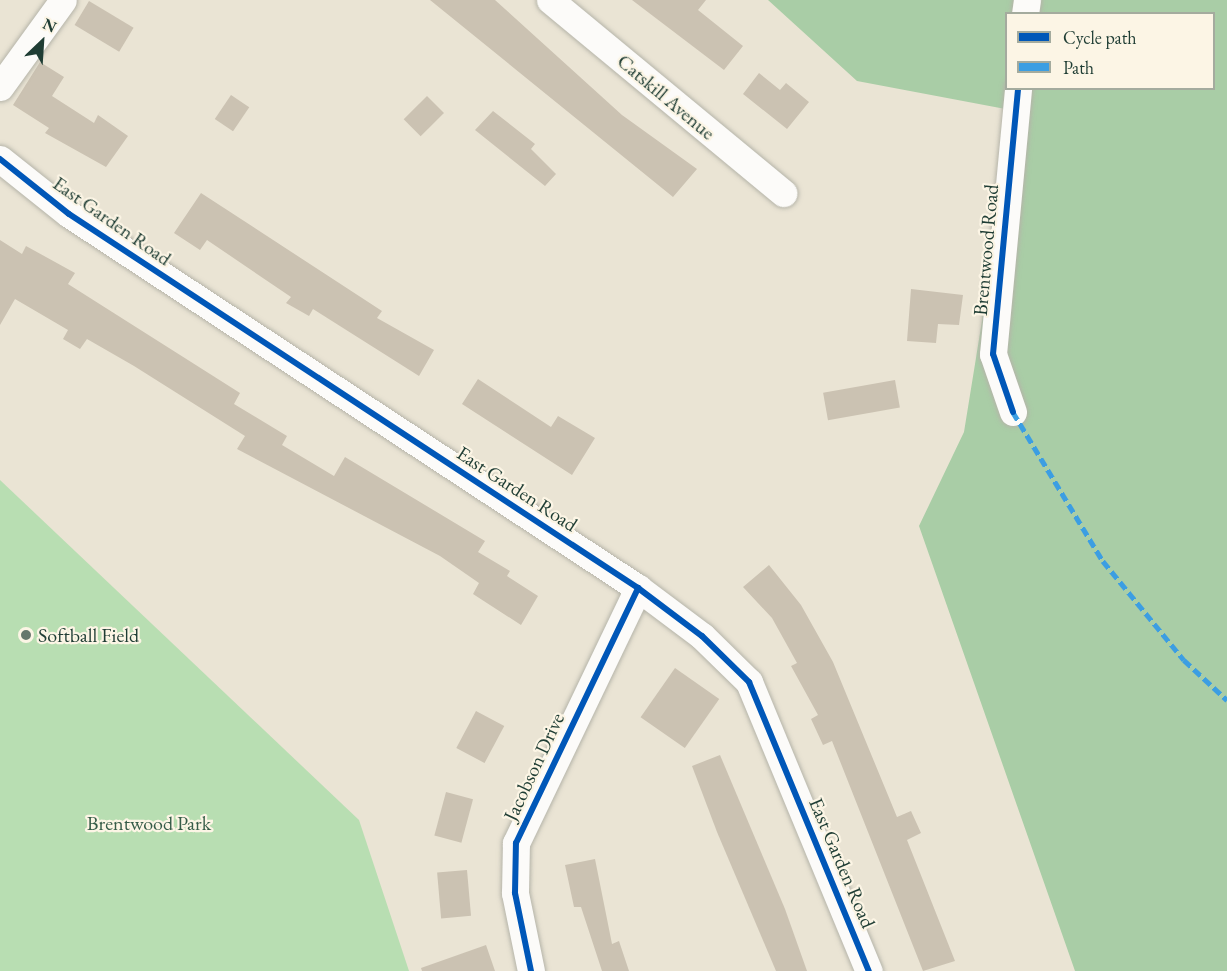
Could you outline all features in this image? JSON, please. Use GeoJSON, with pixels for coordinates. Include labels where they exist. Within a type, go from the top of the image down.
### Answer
{"type":"FeatureCollection","features":[{"type":"Feature","properties":{"kind":"street"},"geometry":{"type":"LineString","coordinates":[[0,87],[63,0]]}},
{"type":"Feature","properties":{"kind":"street","name":"Catskill Avenue"},"geometry":{"type":"LineString","coordinates":[[550,0],[783,193]]}},
{"type":"Feature","properties":{"kind":"street","name":"Brentwood Road"},"geometry":{"type":"LineString","coordinates":[[1013,412],[993,354],[1018,90]]}},
{"type":"Feature","properties":{"kind":"street","name":"East Garden Road"},"geometry":{"type":"LineString","coordinates":[[0,159],[69,214],[638,588],[702,636],[749,682],[869,971]]}},
{"type":"Feature","properties":{"kind":"street","name":"Jacobson Drive"},"geometry":{"type":"LineString","coordinates":[[531,971],[515,893],[516,843],[638,588]]}},
{"type":"Feature","properties":{"kind":"green space"},"geometry":{"type":"Polygon","coordinates":[[[768,0],[1227,0],[1227,971],[1075,971],[919,526],[964,432],[1016,111],[857,81],[768,0]]]}},
{"type":"Feature","properties":{"kind":"green space","name":"Brentwood Park"},"geometry":{"type":"Polygon","coordinates":[[[0,480],[359,820],[409,971],[0,971],[0,480]]]}},
{"type":"Feature","properties":{"kind":"building"},"geometry":{"type":"Polygon","coordinates":[[[430,0],[495,0],[622,115],[697,169],[673,197],[430,0]]]}},
{"type":"Feature","properties":{"kind":"building"},"geometry":{"type":"Polygon","coordinates":[[[632,0],[706,0],[698,10],[743,46],[724,70],[632,0]]]}},
{"type":"Feature","properties":{"kind":"building"},"geometry":{"type":"Polygon","coordinates":[[[89,1],[134,28],[119,52],[75,25],[89,1]]]}},
{"type":"Feature","properties":{"kind":"building"},"geometry":{"type":"Polygon","coordinates":[[[40,62],[64,77],[52,96],[94,123],[98,115],[128,136],[106,167],[45,133],[49,128],[13,105],[40,62]]]}},
{"type":"Feature","properties":{"kind":"building"},"geometry":{"type":"Polygon","coordinates":[[[759,73],[780,90],[786,83],[809,102],[787,129],[743,94],[759,73]]]}},
{"type":"Feature","properties":{"kind":"building"},"geometry":{"type":"Polygon","coordinates":[[[231,95],[249,107],[233,131],[215,119],[231,95]]]}},
{"type":"Feature","properties":{"kind":"building"},"geometry":{"type":"Polygon","coordinates":[[[427,96],[444,113],[421,136],[404,119],[427,96]]]}},
{"type":"Feature","properties":{"kind":"building"},"geometry":{"type":"Polygon","coordinates":[[[493,111],[535,144],[531,149],[556,174],[545,186],[475,130],[493,111]]]}},
{"type":"Feature","properties":{"kind":"building"},"geometry":{"type":"Polygon","coordinates":[[[201,193],[382,311],[377,318],[434,350],[419,376],[313,309],[309,316],[286,303],[291,297],[207,240],[200,250],[174,233],[201,193]]]}},
{"type":"Feature","properties":{"kind":"building"},"geometry":{"type":"Polygon","coordinates":[[[0,240],[22,254],[26,246],[75,273],[68,284],[240,393],[234,404],[287,436],[282,445],[334,476],[345,457],[485,541],[478,552],[510,571],[507,576],[538,596],[521,625],[473,594],[479,583],[440,556],[237,449],[245,436],[134,366],[87,339],[80,349],[63,339],[68,330],[15,299],[0,325],[0,240]]]}},
{"type":"Feature","properties":{"kind":"building"},"geometry":{"type":"Polygon","coordinates":[[[911,289],[963,295],[959,325],[938,324],[936,343],[907,341],[911,289]]]}},
{"type":"Feature","properties":{"kind":"building"},"geometry":{"type":"Polygon","coordinates":[[[478,379],[551,427],[558,416],[595,438],[572,475],[462,404],[478,379]]]}},
{"type":"Feature","properties":{"kind":"building"},"geometry":{"type":"Polygon","coordinates":[[[895,380],[900,408],[828,420],[823,393],[895,380]]]}},
{"type":"Feature","properties":{"kind":"building"},"geometry":{"type":"Polygon","coordinates":[[[769,565],[801,605],[833,662],[897,817],[911,811],[921,833],[907,840],[955,961],[923,971],[832,741],[823,745],[811,719],[818,715],[791,666],[797,663],[772,618],[743,587],[769,565]]]}},
{"type":"Feature","properties":{"kind":"building"},"geometry":{"type":"Polygon","coordinates":[[[675,668],[719,699],[685,748],[641,717],[675,668]]]}},
{"type":"Feature","properties":{"kind":"building"},"geometry":{"type":"Polygon","coordinates":[[[476,711],[504,726],[485,763],[456,748],[476,711]]]}},
{"type":"Feature","properties":{"kind":"building"},"geometry":{"type":"Polygon","coordinates":[[[720,755],[785,909],[807,971],[776,971],[717,832],[692,766],[720,755]]]}},
{"type":"Feature","properties":{"kind":"building"},"geometry":{"type":"Polygon","coordinates":[[[446,792],[473,799],[461,843],[434,835],[446,792]]]}},
{"type":"Feature","properties":{"kind":"building"},"geometry":{"type":"Polygon","coordinates":[[[595,859],[612,944],[619,941],[629,971],[602,971],[581,907],[574,907],[565,865],[595,859]]]}},
{"type":"Feature","properties":{"kind":"building"},"geometry":{"type":"Polygon","coordinates":[[[467,870],[471,916],[441,918],[437,873],[467,870]]]}},
{"type":"Feature","properties":{"kind":"building"},"geometry":{"type":"Polygon","coordinates":[[[486,945],[495,971],[422,971],[421,968],[486,945]]]}},
{"type":"Feature","properties":{"kind":"marked path"},"geometry":{"type":"LineString","coordinates":[[1013,412],[1103,561],[1184,660],[1227,700]]}},
{"type":"Feature","properties":{"kind":"cycle path"},"geometry":{"type":"LineString","coordinates":[[1013,412],[993,354],[1018,90]]}},
{"type":"Feature","properties":{"kind":"cycle path"},"geometry":{"type":"LineString","coordinates":[[0,159],[69,214],[638,588],[702,636],[749,682],[869,971]]}},
{"type":"Feature","properties":{"kind":"cycle path"},"geometry":{"type":"LineString","coordinates":[[531,971],[515,893],[516,843],[638,588]]}},
{"type":"Feature","properties":{"kind":"place","name":"Softball Field"},"geometry":{"type":"Point","coordinates":[26,635]}}]}
